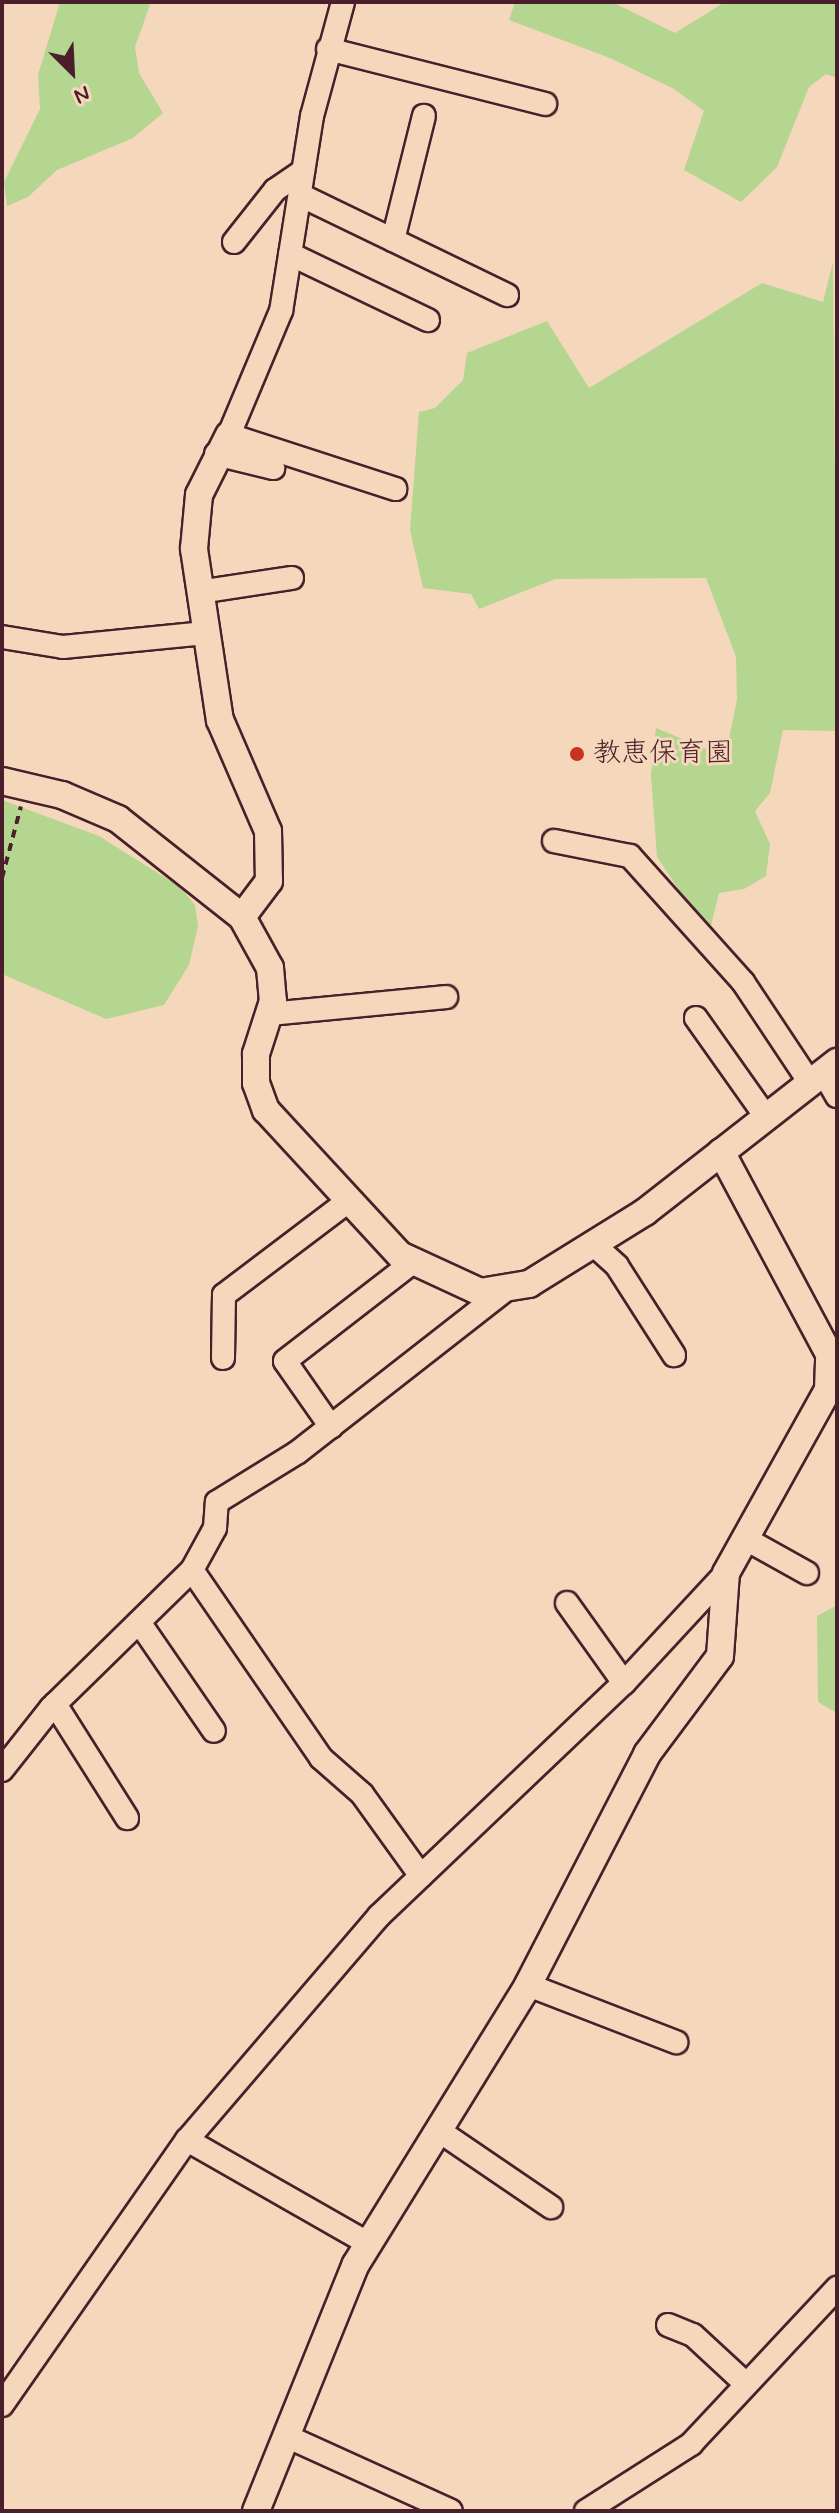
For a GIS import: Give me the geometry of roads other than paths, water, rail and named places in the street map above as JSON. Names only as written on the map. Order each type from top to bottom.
[{"type":"street","points":[[242,917],[269,881],[268,831],[220,720],[199,592],[195,523],[222,445],[281,311],[303,171],[328,49],[343,2]]},
{"type":"street","points":[[328,49],[545,104]]},
{"type":"street","points":[[393,240],[424,116]]},
{"type":"street","points":[[234,242],[275,190],[303,171]]},
{"type":"street","points":[[300,195],[507,295]]},
{"type":"street","points":[[290,254],[428,320]]},
{"type":"street","points":[[222,445],[273,468]]},
{"type":"street","points":[[222,445],[395,489]]},
{"type":"street","points":[[199,592],[292,578]]},
{"type":"street","points":[[2,637],[63,647],[205,633]]},
{"type":"street","points":[[14,783],[118,819],[242,917],[270,968],[270,1014],[256,1054],[256,1083],[266,1110],[347,1202],[412,1263],[480,1292],[504,1291],[529,1284],[594,1245],[823,1072]]},
{"type":"street","points":[[554,841],[630,856],[823,1072],[837,1096]]},
{"type":"street","points":[[270,1014],[446,997]]},
{"type":"street","points":[[696,1018],[766,1117]]},
{"type":"street","points":[[2,2405],[187,2140],[421,1876],[624,1683],[726,1573],[744,1538],[831,1401],[833,1352],[721,1152]]},
{"type":"street","points":[[223,1358],[224,1295],[347,1202]]},
{"type":"street","points":[[594,1245],[617,1266],[674,1355]]},
{"type":"street","points":[[331,1427],[285,1361],[412,1263]]},
{"type":"street","points":[[7,1755],[192,1570],[215,1528],[217,1502],[331,1427],[504,1291]]},
{"type":"street","points":[[744,1538],[807,1573]]},
{"type":"street","points":[[192,1570],[321,1758],[362,1794],[421,1876]]},
{"type":"street","points":[[256,2511],[369,2244],[528,1985],[647,1754],[720,1656],[726,1573]]},
{"type":"street","points":[[567,1603],[624,1683]]},
{"type":"street","points":[[139,1622],[214,1731]]},
{"type":"street","points":[[55,1704],[127,1818]]},
{"type":"street","points":[[528,1985],[676,2042]]},
{"type":"street","points":[[438,2130],[551,2207]]},
{"type":"street","points":[[187,2140],[369,2244]]},
{"type":"street","points":[[586,2511],[691,2444],[837,2288]]},
{"type":"street","points":[[668,2325],[693,2335],[746,2384]]},
{"type":"street","points":[[286,2436],[451,2511]]},
{"type":"place","name":"教恵保育園","points":[[577,754]]}]
